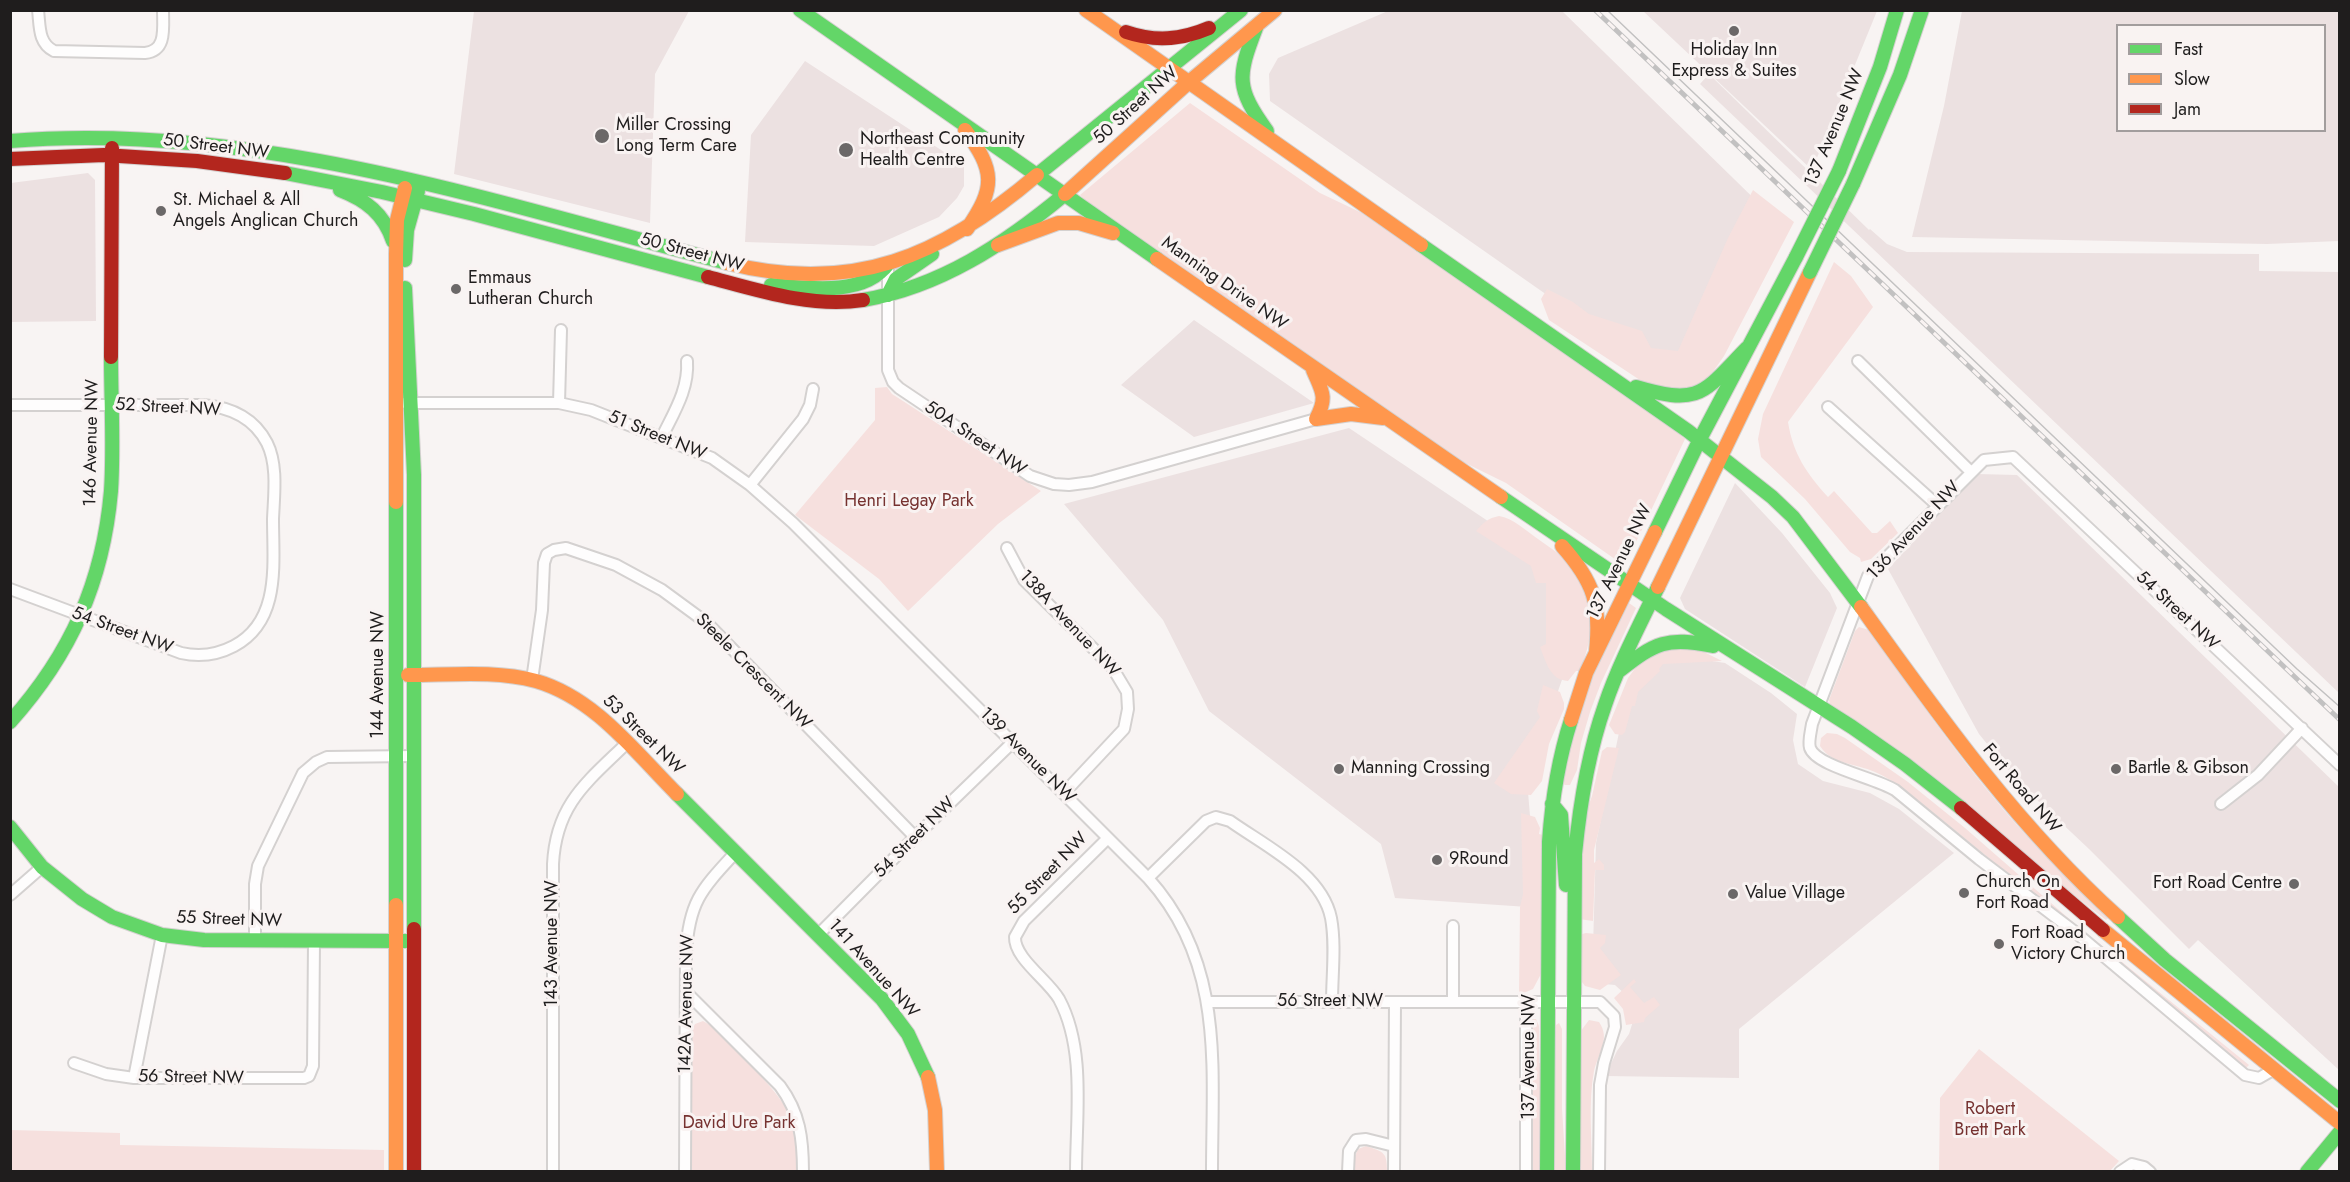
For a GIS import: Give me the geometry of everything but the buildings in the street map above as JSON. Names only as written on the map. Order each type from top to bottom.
[{"type":"main road","name":"Manning Drive NW","points":[[800,10],[1386,419],[1629,584]]},
{"type":"main road","points":[[1086,10],[1521,315],[1621,382],[1722,457]]},
{"type":"main road","name":"50 Street NW","points":[[10,159],[73,155],[111,156],[198,162],[305,177],[409,198],[745,287],[806,299],[836,302],[860,301],[888,295],[949,272],[998,245],[1065,194],[1188,82],[1275,10]]},
{"type":"main road","name":"137 Avenue NW","points":[[1547,1172],[1549,842],[1552,804],[1566,732],[1596,652],[1629,584],[1700,439],[1839,171],[1880,67],[1897,10]]},
{"type":"main road","name":"137 Avenue NW","points":[[1573,1172],[1575,854],[1580,804],[1595,735],[1619,671],[1652,599],[1853,184],[1900,75],[1922,10]]},
{"type":"main road","points":[[1103,23],[1139,38],[1167,41],[1197,34],[1236,14]]},
{"type":"main road","name":"50 Street NW","points":[[10,141],[112,138],[188,143],[262,152],[413,182],[768,272],[806,276],[834,275],[888,264],[928,250],[963,231],[1037,175],[1236,14]]},
{"type":"main road","points":[[1257,25],[1243,61],[1240,82],[1246,102],[1275,142]]},
{"type":"main road","points":[[888,295],[896,279],[963,231],[987,199],[990,176],[982,154],[953,117]]},
{"type":"main road","name":"146 Avenue NW","points":[[10,722],[33,698],[69,645],[82,617],[99,567],[108,522],[111,488],[112,138]]},
{"type":"main road","points":[[305,177],[347,193],[378,212],[389,229],[396,254]]},
{"type":"main road","name":"144 Avenue NW","points":[[396,1172],[397,675],[405,263],[409,198],[413,182]]},
{"type":"main road","name":"144 Avenue NW","points":[[409,198],[397,220],[396,254],[404,403],[414,475],[414,1172]]},
{"type":"main road","points":[[998,245],[1058,223],[1079,223],[1127,238]]},
{"type":"main road","points":[[745,287],[759,284],[837,286],[875,279],[885,272],[888,264]]},
{"type":"main road","points":[[1621,382],[1663,396],[1689,397],[1713,385],[1747,348]]},
{"type":"main road","points":[[1311,366],[1324,396],[1323,406],[1316,419],[1351,414],[1386,419]]},
{"type":"main road","name":"Fort Road NW","points":[[1722,457],[1772,497],[1792,517],[1858,601],[1956,739],[1991,784],[2064,866],[2165,960],[2340,1101]]},
{"type":"main road","points":[[1544,526],[1588,577],[1599,611],[1600,625],[1596,652]]},
{"type":"main road","points":[[1629,584],[1725,648],[1818,705],[1905,764],[2111,937],[2340,1124]]},
{"type":"main road","points":[[1619,671],[1661,642],[1690,640],[1725,648]]},
{"type":"main road","name":"53 Street NW","points":[[397,675],[502,675],[532,680],[561,690],[587,705],[736,852]]},
{"type":"main road","points":[[1552,804],[1580,804]]},
{"type":"main road","points":[[1552,804],[1561,815],[1573,947]]},
{"type":"main road","name":"55 Street NW","points":[[10,827],[42,867],[65,887],[97,909],[128,924],[162,935],[194,940],[414,941]]},
{"type":"main road","name":"141 Avenue NW","points":[[736,852],[890,1009],[913,1041],[934,1098],[938,1172]]},
{"type":"main road","points":[[2111,937],[2123,923]]},
{"type":"main road","points":[[2307,1172],[2340,1132]]},
{"type":"street","points":[[38,10],[41,39],[46,47],[59,52],[145,53],[158,48],[163,37],[164,10]]},
{"type":"street","points":[[888,264],[888,295]]},
{"type":"street","name":"50A Street NW","points":[[888,295],[888,366],[890,376],[899,388],[1021,471],[1046,483],[1069,485],[1092,482],[1316,419]]},
{"type":"street","points":[[560,403],[561,330]]},
{"type":"street","points":[[662,437],[685,388],[688,377],[687,361]]},
{"type":"street","points":[[1858,361],[1970,471]]},
{"type":"street","points":[[750,484],[803,419],[810,405],[813,390]]},
{"type":"street","name":"51 Street NW","points":[[404,403],[560,403],[603,413],[662,437],[712,458],[750,484],[866,594]]},
{"type":"street","name":"52 Street NW","points":[[10,405],[212,406],[236,413],[250,422],[267,444],[272,462],[273,580],[271,598],[264,616],[253,631],[236,645]]},
{"type":"street","points":[[1828,407],[1937,505]]},
{"type":"street","name":"136 Avenue NW","points":[[1818,705],[1868,576],[1970,471],[1984,460],[2013,457]]},
{"type":"street","name":"54 Street NW","points":[[2013,457],[2340,765]]},
{"type":"street","name":"Steele Crescent NW","points":[[532,680],[542,610],[544,562],[548,554],[554,550],[566,548],[616,565],[662,590],[707,623],[915,837]]},
{"type":"street","name":"138A Avenue NW","points":[[1006,548],[1024,580],[1112,667],[1124,685],[1128,700],[1124,729],[1064,794]]},
{"type":"street","name":"54 Street NW","points":[[10,588],[188,655],[213,654],[236,645]]},
{"type":"street","name":"139 Avenue NW","points":[[866,594],[1148,878],[1168,903],[1189,939],[1199,963],[1208,1002],[1212,1037],[1212,1172]]},
{"type":"street","points":[[1818,705],[1810,737],[1810,748],[1817,758],[1827,764],[1886,784],[1895,790],[2075,933],[2245,1075],[2259,1078],[2273,1070]]},
{"type":"street","points":[[2222,804],[2258,775],[2302,729]]},
{"type":"street","name":"54 Street NW","points":[[818,935],[1013,742]]},
{"type":"street","name":"143 Avenue NW","points":[[553,1172],[553,864],[556,835],[564,814],[575,796],[627,743]]},
{"type":"street","points":[[255,940],[255,884],[260,861],[303,773],[316,762],[327,757],[414,756]]},
{"type":"street","points":[[1148,878],[1203,825],[1216,817],[1230,821],[1289,862],[1309,878],[1320,891],[1328,908],[1332,925],[1332,1002]]},
{"type":"street","name":"55 Street NW","points":[[1076,1172],[1076,1058],[1072,1032],[1055,993],[1019,953],[1015,937],[1024,921],[1108,838]]},
{"type":"street","name":"142A Avenue NW","points":[[686,1172],[687,938],[694,904],[711,879],[736,852]]},
{"type":"street","points":[[10,895],[42,867]]},
{"type":"street","points":[[1453,926],[1453,1002]]},
{"type":"street","points":[[134,1078],[162,935]]},
{"type":"street","name":"56 Street NW","points":[[74,1063],[106,1074],[134,1078],[299,1079],[309,1076],[313,1066],[314,941]]},
{"type":"street","points":[[686,992],[780,1086],[788,1097],[801,1127],[803,1172]]},
{"type":"street","name":"56 Street NW","points":[[1208,1002],[1573,1003]]},
{"type":"street","points":[[1394,1172],[1395,1002]]},
{"type":"street","points":[[1573,1003],[1600,1002],[1614,1016],[1615,1027],[1600,1085],[1599,1172]]},
{"type":"street","name":"137 Avenue NW","points":[[1526,1003],[1526,1172]]},
{"type":"street","points":[[1348,1172],[1349,1151],[1356,1140],[1366,1139],[1394,1146]]},
{"type":"street","points":[[2120,1172],[2132,1164],[2144,1167],[2150,1172]]},
{"type":"shaded area","points":[[474,11],[689,11],[655,74],[650,223],[454,174]]},
{"type":"shaded area","points":[[1388,11],[1562,11],[1776,220],[1710,349],[1657,372],[1270,101],[1269,74],[1278,58]]},
{"type":"shaded area","points":[[1643,11],[1877,11],[1812,170]]},
{"type":"shaded area","points":[[1962,11],[2339,11],[2339,241],[2267,244],[1912,237],[1944,106]]},
{"type":"shaded area","name":"Northeast Community Health Centre","points":[[805,61],[964,165],[964,186],[957,198],[939,217],[874,246],[745,242],[751,135]]},
{"type":"shaded area","points":[[1709,74],[1869,230],[1887,244],[1907,252],[2259,254],[2259,271],[2339,272],[2339,693],[1700,84]]},
{"type":"shaded area","points":[[88,173],[95,180],[96,321],[11,322],[11,183]]},
{"type":"shaded area","points":[[1194,320],[1314,403],[1194,437],[1121,385]]},
{"type":"shaded area","points":[[1349,428],[1558,568],[1564,674],[1527,780],[1530,816],[1528,907],[1395,898],[1381,844],[1209,711],[1163,620],[1064,504]]},
{"type":"shaded area","points":[[1977,474],[2017,475],[2339,787],[2339,1070],[2198,940],[2189,949],[2018,782],[1979,734],[1888,569]]},
{"type":"shaded area","points":[[1735,483],[1782,533],[1830,593],[1837,608],[1805,687],[1685,609],[1680,598]]},
{"type":"shaded area","points":[[1693,658],[1725,663],[1771,693],[1797,714],[1793,740],[1798,764],[1823,781],[1870,793],[1899,809],[1954,853],[1739,1029],[1739,1078],[1605,1076],[1617,1051],[1629,1034],[1634,1018],[1627,996],[1615,985],[1592,983],[1596,843],[1621,723],[1647,673],[1663,663]]},
{"type":"green space","points":[[1190,103],[1320,193],[1362,213],[1662,420],[1685,439],[1626,563],[1622,564],[1506,483],[1449,455],[1095,209],[1080,195]]},
{"type":"green space","points":[[1753,190],[1794,222],[1724,356],[1704,381],[1682,393],[1652,388],[1549,320],[1541,299],[1547,289],[1573,302],[1589,314],[1642,331],[1651,348],[1678,351],[1728,238]]},
{"type":"green space","points":[[1834,262],[1851,276],[1873,307],[1788,422],[1797,454],[1828,497],[1834,491],[1872,533],[1877,533],[1890,521],[1898,533],[1871,559],[1861,562],[1860,558],[1850,552],[1805,499],[1761,457],[1758,439],[1763,414]]},
{"type":"green space","name":"Henri Legay Park","points":[[887,387],[892,394],[1041,491],[998,524],[908,611],[879,579],[795,515],[875,420],[875,388]]},
{"type":"green space","points":[[1499,516],[1514,522],[1561,555],[1576,570],[1584,583],[1592,611],[1589,641],[1580,671],[1576,671],[1568,681],[1553,674],[1540,647],[1546,644],[1546,583],[1536,583],[1531,566],[1476,531],[1486,521]]},
{"type":"green space","points":[[1629,603],[1636,608],[1590,712],[1581,743],[1577,770],[1570,785],[1565,785],[1562,783],[1567,750],[1589,683]]},
{"type":"green space","points":[[1859,627],[1869,630],[1985,788],[2041,851],[2108,918],[2106,920],[1830,705],[1829,700],[1855,631]]},
{"type":"green space","points":[[1665,645],[1700,650],[1722,661],[1663,664],[1660,671],[1638,692],[1625,732],[1622,735],[1615,734],[1609,725],[1628,678],[1639,663]]},
{"type":"green space","points":[[1543,685],[1560,692],[1564,709],[1549,744],[1542,781],[1531,795],[1511,794],[1494,783],[1540,717],[1537,711]]},
{"type":"green space","points":[[1827,733],[1845,738],[1908,782],[1965,828],[2074,923],[2249,1065],[2246,1068],[1904,789],[1875,772],[1831,757],[1820,746],[1821,738]]},
{"type":"green space","points":[[1607,747],[1619,748],[1594,850],[1594,863],[1599,859],[1604,865],[1604,870],[1595,870],[1593,921],[1579,919],[1584,818],[1592,796],[1602,751]]},
{"type":"green space","points":[[1521,813],[1535,817],[1540,828],[1539,834],[1543,835],[1542,972],[1533,989],[1519,995],[1520,907],[1523,894]]},
{"type":"green space","points":[[1582,934],[1606,935],[1605,943],[1600,948],[1621,975],[1600,990],[1585,986],[1582,982]]},
{"type":"green space","points":[[1634,979],[1636,982],[1630,987],[1644,1003],[1654,997],[1660,1005],[1645,1018],[1644,1022],[1626,1025],[1623,1009],[1614,998]]},
{"type":"green space","points":[[1532,1019],[1536,1019],[1539,1026],[1541,1171],[1532,1172]]},
{"type":"green space","points":[[1589,1020],[1599,1022],[1604,1040],[1592,1083],[1592,1171],[1579,1172],[1580,1032]]},
{"type":"green space","name":"David Ure Park","points":[[703,1021],[710,1025],[756,1071],[787,1109],[795,1133],[797,1171],[692,1172],[692,1030],[695,1024]]},
{"type":"green space","points":[[1559,1023],[1562,1029],[1562,1109],[1566,1171],[1553,1172],[1553,1047],[1556,1025]]},
{"type":"green space","name":"Robert Brett Park","points":[[1979,1049],[2119,1161],[2110,1171],[1939,1171],[1940,1098]]},
{"type":"green space","points":[[11,1130],[120,1133],[120,1145],[384,1150],[384,1171],[11,1171]]},
{"type":"green space","points":[[1366,1146],[1385,1156],[1387,1171],[1355,1171],[1355,1156],[1358,1149]]},
{"type":"tram line","points":[[1607,10],[2297,669],[2340,707]]},
{"type":"railway","points":[[1595,10],[2340,720]]},
{"type":"traffic: fast","points":[[800,10],[1157,259]]},
{"type":"traffic: fast","points":[[1037,175],[1241,10]]},
{"type":"traffic: fast","points":[[1839,171],[1880,67],[1897,10]]},
{"type":"traffic: fast","points":[[1853,184],[1900,75],[1922,10]]},
{"type":"traffic: fast","points":[[1256,28],[1245,59],[1243,82],[1250,104],[1267,131]]},
{"type":"traffic: fast","points":[[10,141],[101,138],[192,143],[283,155],[462,192],[727,263]]},
{"type":"traffic: fast","points":[[1796,257],[1839,171]]},
{"type":"traffic: fast","points":[[285,173],[382,192],[474,214],[708,277]]},
{"type":"traffic: fast","points":[[1810,272],[1853,184]]},
{"type":"traffic: fast","points":[[340,190],[358,198],[373,209],[385,223],[393,241]]},
{"type":"traffic: fast","points":[[405,260],[407,230],[418,191]]},
{"type":"traffic: fast","points":[[863,300],[919,285],[970,261],[1019,230],[1065,194]]},
{"type":"traffic: fast","points":[[1421,245],[1688,431],[1772,497],[1793,517],[1861,607]]},
{"type":"traffic: fast","points":[[888,295],[896,279],[932,254]]},
{"type":"traffic: fast","points":[[1655,532],[1700,439],[1796,257]]},
{"type":"traffic: fast","points":[[771,285],[817,288],[849,286],[864,282],[888,264]]},
{"type":"traffic: fast","points":[[405,288],[414,475],[414,929]]},
{"type":"traffic: fast","points":[[1636,387],[1675,395],[1699,392],[1720,376],[1747,348]]},
{"type":"traffic: fast","points":[[10,722],[32,696],[67,643],[92,586],[107,524],[111,491],[111,357]]},
{"type":"traffic: fast","points":[[1501,497],[1666,609],[1852,727],[1905,764],[1961,808]]},
{"type":"traffic: fast","points":[[396,502],[396,905]]},
{"type":"traffic: fast","points":[[1573,1172],[1575,854],[1579,816],[1589,760],[1610,690],[1658,587]]},
{"type":"traffic: fast","points":[[1619,671],[1642,654],[1662,644],[1684,642],[1713,646]]},
{"type":"traffic: fast","points":[[1547,1172],[1549,842],[1556,780],[1571,720]]},
{"type":"traffic: fast","points":[[677,794],[882,999],[908,1034],[928,1077]]},
{"type":"traffic: fast","points":[[1552,804],[1561,815],[1566,885]]},
{"type":"traffic: fast","points":[[10,827],[42,867],[82,899],[112,917],[162,935],[204,940],[406,941]]},
{"type":"traffic: fast","points":[[2118,917],[2165,960],[2340,1101]]},
{"type":"traffic: fast","points":[[2307,1172],[2340,1132]]},
{"type":"traffic: slow","points":[[1086,10],[1421,245]]},
{"type":"traffic: slow","points":[[1065,194],[1189,82],[1275,10]]},
{"type":"traffic: slow","points":[[965,130],[982,157],[988,179],[983,202],[967,229]]},
{"type":"traffic: slow","points":[[727,263],[773,272],[815,274],[855,271],[894,261],[930,247],[966,227],[1002,203],[1037,175]]},
{"type":"traffic: slow","points":[[396,502],[396,254],[397,220],[405,188]]},
{"type":"traffic: slow","points":[[998,245],[1058,223],[1079,223],[1113,233]]},
{"type":"traffic: slow","points":[[1157,259],[1501,497]]},
{"type":"traffic: slow","points":[[1658,587],[1810,272]]},
{"type":"traffic: slow","points":[[1313,370],[1323,399],[1316,419],[1351,414],[1383,418]]},
{"type":"traffic: slow","points":[[1571,720],[1586,673],[1655,532]]},
{"type":"traffic: slow","points":[[1562,546],[1582,571],[1593,594],[1597,620],[1596,652]]},
{"type":"traffic: slow","points":[[1861,607],[1950,729],[2013,808],[2046,846],[2118,917]]},
{"type":"traffic: slow","points":[[408,675],[505,675],[536,681],[557,689],[577,700],[613,728],[677,794]]},
{"type":"traffic: slow","points":[[396,905],[396,1172]]},
{"type":"traffic: slow","points":[[2103,930],[2340,1123]]},
{"type":"traffic: slow","points":[[928,1077],[935,1110],[937,1172]]},
{"type":"traffic: jam","points":[[1126,32],[1147,37],[1168,38],[1188,35],[1209,28]]},
{"type":"traffic: jam","points":[[111,357],[112,148]]},
{"type":"traffic: jam","points":[[10,159],[104,155],[197,161],[285,173]]},
{"type":"traffic: jam","points":[[708,277],[804,300],[824,302],[863,300]]},
{"type":"traffic: jam","points":[[1961,808],[2103,930]]},
{"type":"traffic: jam","points":[[414,929],[414,1172]]},
{"type":"place","name":"Holiday Inn Express & Suites","points":[[1734,31]]},
{"type":"place","name":"Miller Crossing Long Term Care","points":[[602,136]]},
{"type":"place","name":"Northeast Community Health Centre","points":[[846,150]]},
{"type":"place","name":"St. Michael & All Angels Anglican Church","points":[[161,211]]},
{"type":"place","name":"Emmaus Lutheran Church","points":[[456,289]]},
{"type":"place","name":"Manning Crossing","points":[[1339,769]]},
{"type":"place","name":"Bartle & Gibson","points":[[2116,769]]},
{"type":"place","name":"9Round","points":[[1437,860]]},
{"type":"place","name":"Fort Road Centre","points":[[2294,884]]},
{"type":"place","name":"Church On Fort Road","points":[[1964,893]]},
{"type":"place","name":"Value Village","points":[[1733,894]]},
{"type":"place","name":"Fort Road Victory Church","points":[[1999,944]]}]
